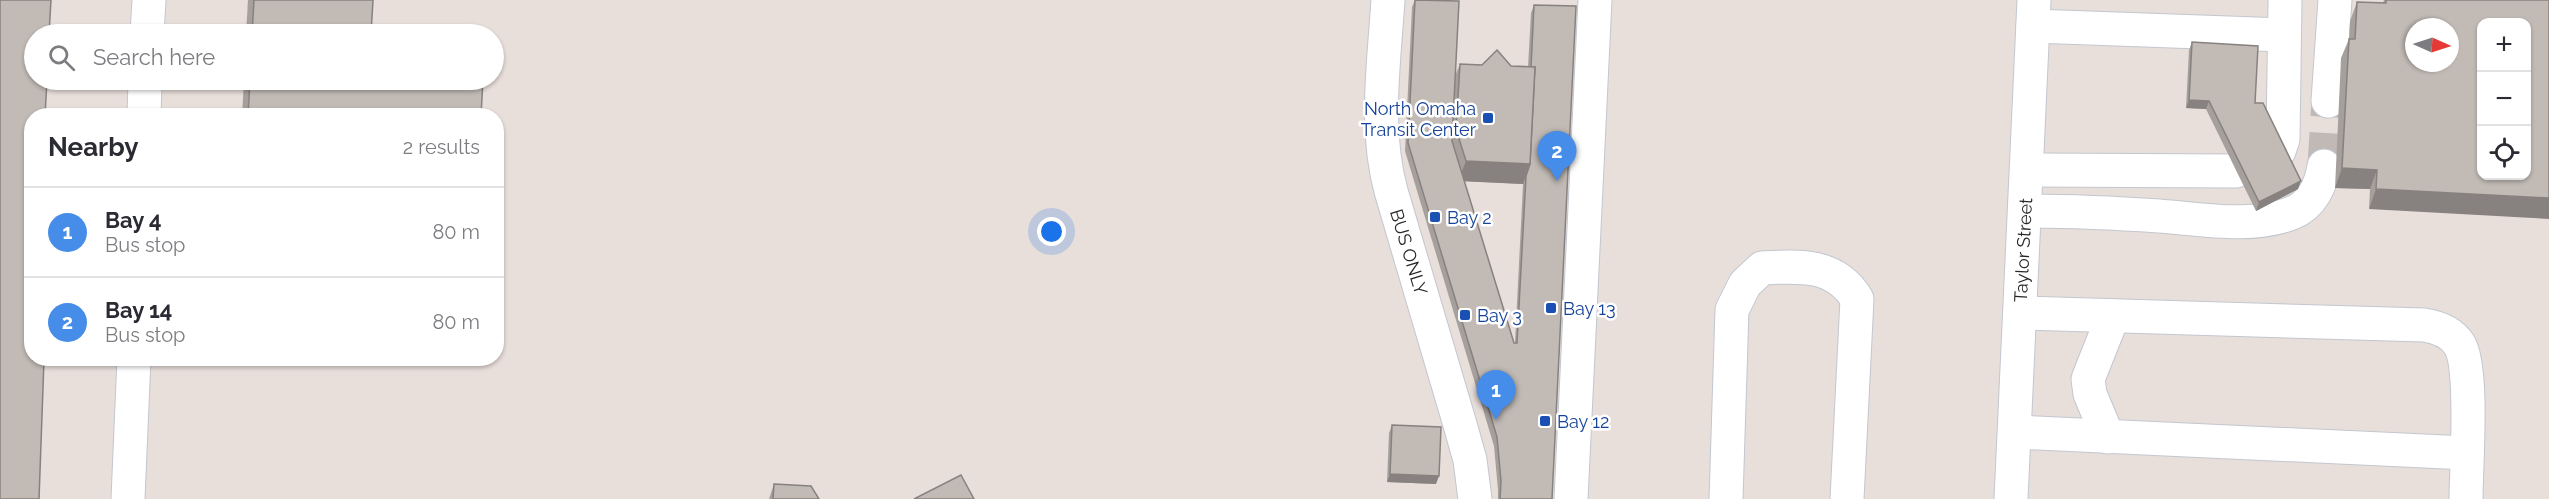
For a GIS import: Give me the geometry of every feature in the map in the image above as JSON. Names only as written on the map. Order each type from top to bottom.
[{"type":"street","points":[[148,24],[149,0]]},
{"type":"street","name":"BUS ONLY","points":[[1388,0],[1381,116],[1383,158],[1470,460],[1475,499]]},
{"type":"street","points":[[1571,499],[1595,0]]},
{"type":"street","points":[[2279,151],[2283,139],[2285,0]]},
{"type":"street","points":[[2284,69],[2329,86],[2335,0]]},
{"type":"street","points":[[2034,13],[2284,35]]},
{"type":"street","name":"Taylor Street","points":[[2012,499],[2034,13]]},
{"type":"street","points":[[144,108],[145,90]]},
{"type":"street","points":[[2025,211],[2083,211],[2260,221],[2293,213],[2306,204],[2316,192],[2324,166]]},
{"type":"street","points":[[2027,170],[2236,171]]},
{"type":"street","points":[[1726,499],[1732,310],[1745,284],[1762,268],[1798,266],[1831,273],[1849,286],[1857,299],[1847,499]]},
{"type":"street","points":[[2020,314],[2434,326],[2454,337],[2465,359],[2468,400],[2466,499]]},
{"type":"street","points":[[2108,436],[2090,394],[2088,379],[2113,316]]},
{"type":"street","points":[[128,499],[134,366]]},
{"type":"street","points":[[2015,432],[2467,453]]},
{"type":"building","points":[[0,0],[51,0],[50,24],[24,24],[24,90],[46,90],[45,108],[24,108],[24,366],[44,366],[39,499],[0,499]]},
{"type":"building","points":[[254,0],[373,0],[372,24],[253,24]]},
{"type":"building","points":[[1415,0],[1459,1],[1452,141],[1514,343],[1517,343],[1526,176],[1530,164],[1535,67],[1531,67],[1534,5],[1576,6],[1552,499],[1500,499],[1501,481],[1497,437],[1408,143]]},
{"type":"building","points":[[2549,0],[2549,198],[2376,189],[2377,170],[2342,168],[2349,39],[2355,39],[2357,2]]},
{"type":"building","points":[[2192,42],[2258,46],[2255,103],[2263,103],[2301,181],[2259,202],[2209,101],[2189,100]]},
{"type":"building","name":"North Omaha Transit Center","points":[[1497,50],[1511,66],[1535,67],[1530,164],[1466,161],[1456,129],[1460,64],[1482,65]]},
{"type":"building","points":[[249,90],[482,90],[481,108],[248,108]]},
{"type":"building","points":[[1392,425],[1441,427],[1439,476],[1390,474]]},
{"type":"building","points":[[961,475],[974,499],[914,499]]},
{"type":"building","points":[[774,484],[811,486],[819,499],[773,499]]},
{"type":"tunnel","points":[[2324,166],[2328,101]]},
{"type":"place","name":"North Omaha Transit Center","points":[[1488,118]]},
{"type":"place","name":"Bay 14","points":[[1557,181]]},
{"type":"place","name":"Bay 2","points":[[1435,217]]},
{"type":"place","name":"Bay 13","points":[[1551,308]]},
{"type":"place","name":"Bay 3","points":[[1465,315]]},
{"type":"place","name":"Bay 4","points":[[1496,420]]},
{"type":"place","name":"Bay 12","points":[[1545,421]]}]
